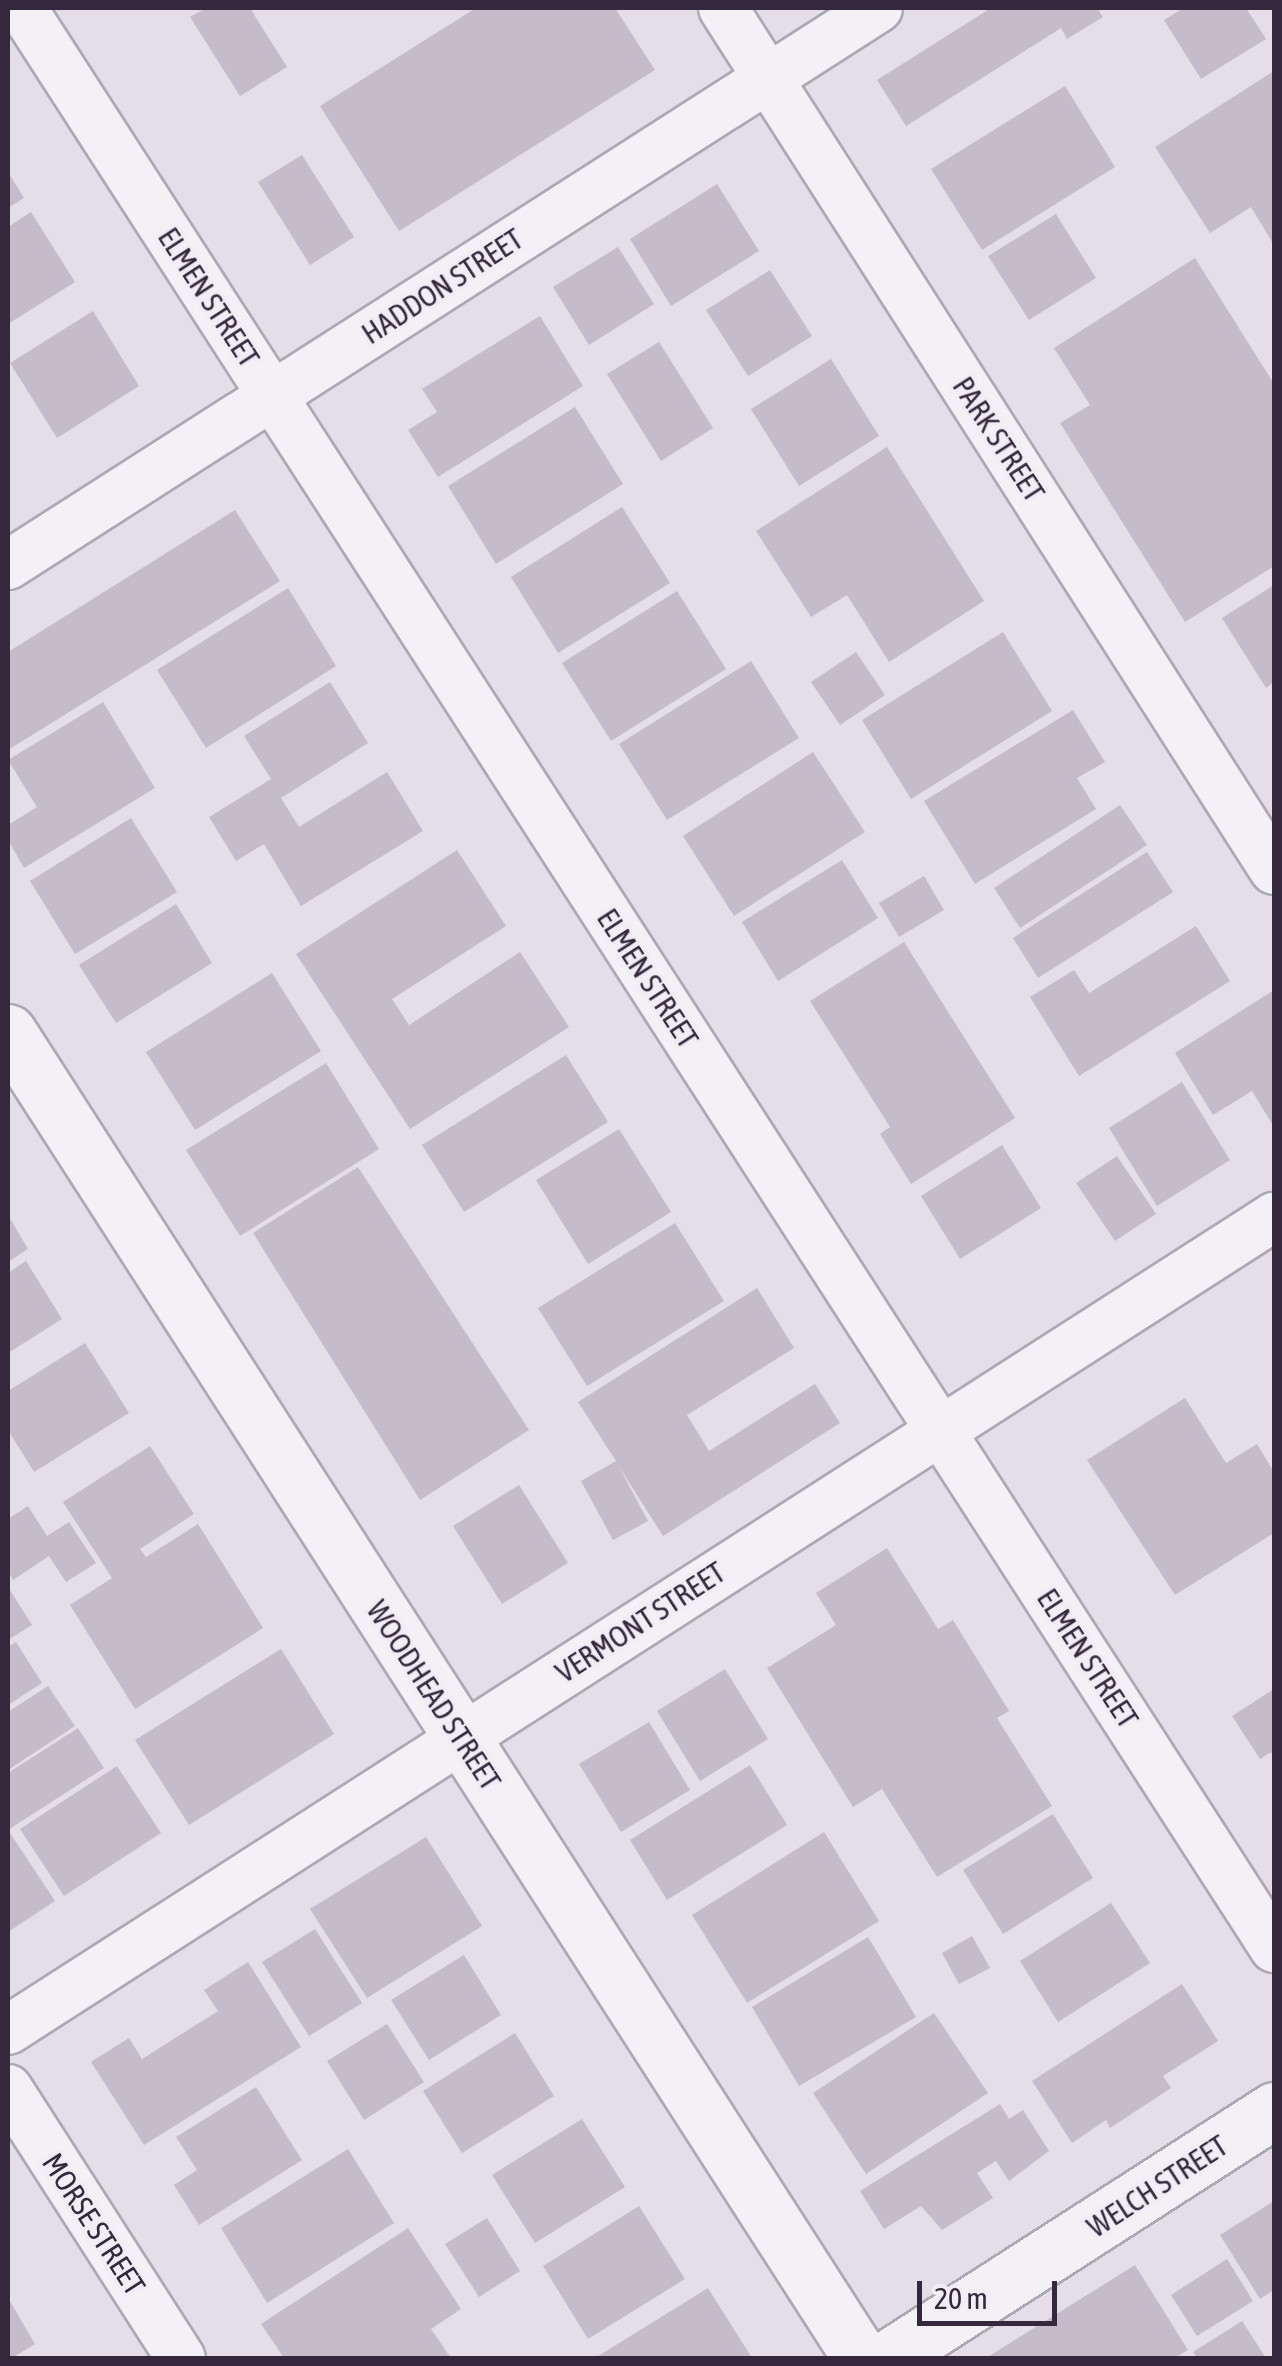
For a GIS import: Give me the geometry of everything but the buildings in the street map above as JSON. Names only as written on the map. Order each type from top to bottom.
[{"type":"street","name":"ELMEN STREET","points":[[22,8],[1274,1948]]},
{"type":"street","name":"PARK STREET","points":[[723,8],[1274,870]]},
{"type":"street","name":"HADDON STREET","points":[[8,565],[878,8]]},
{"type":"street","name":"WOODHEAD STREET","points":[[8,1032],[861,2358]]},
{"type":"street","name":"VERMONT STREET","points":[[8,2030],[940,1428],[1274,1218]]},
{"type":"street","name":"MORSE STREET","points":[[8,2089],[181,2358]]},
{"type":"street","name":"WELCH STREET","points":[[888,2358],[1274,2110]]}]
